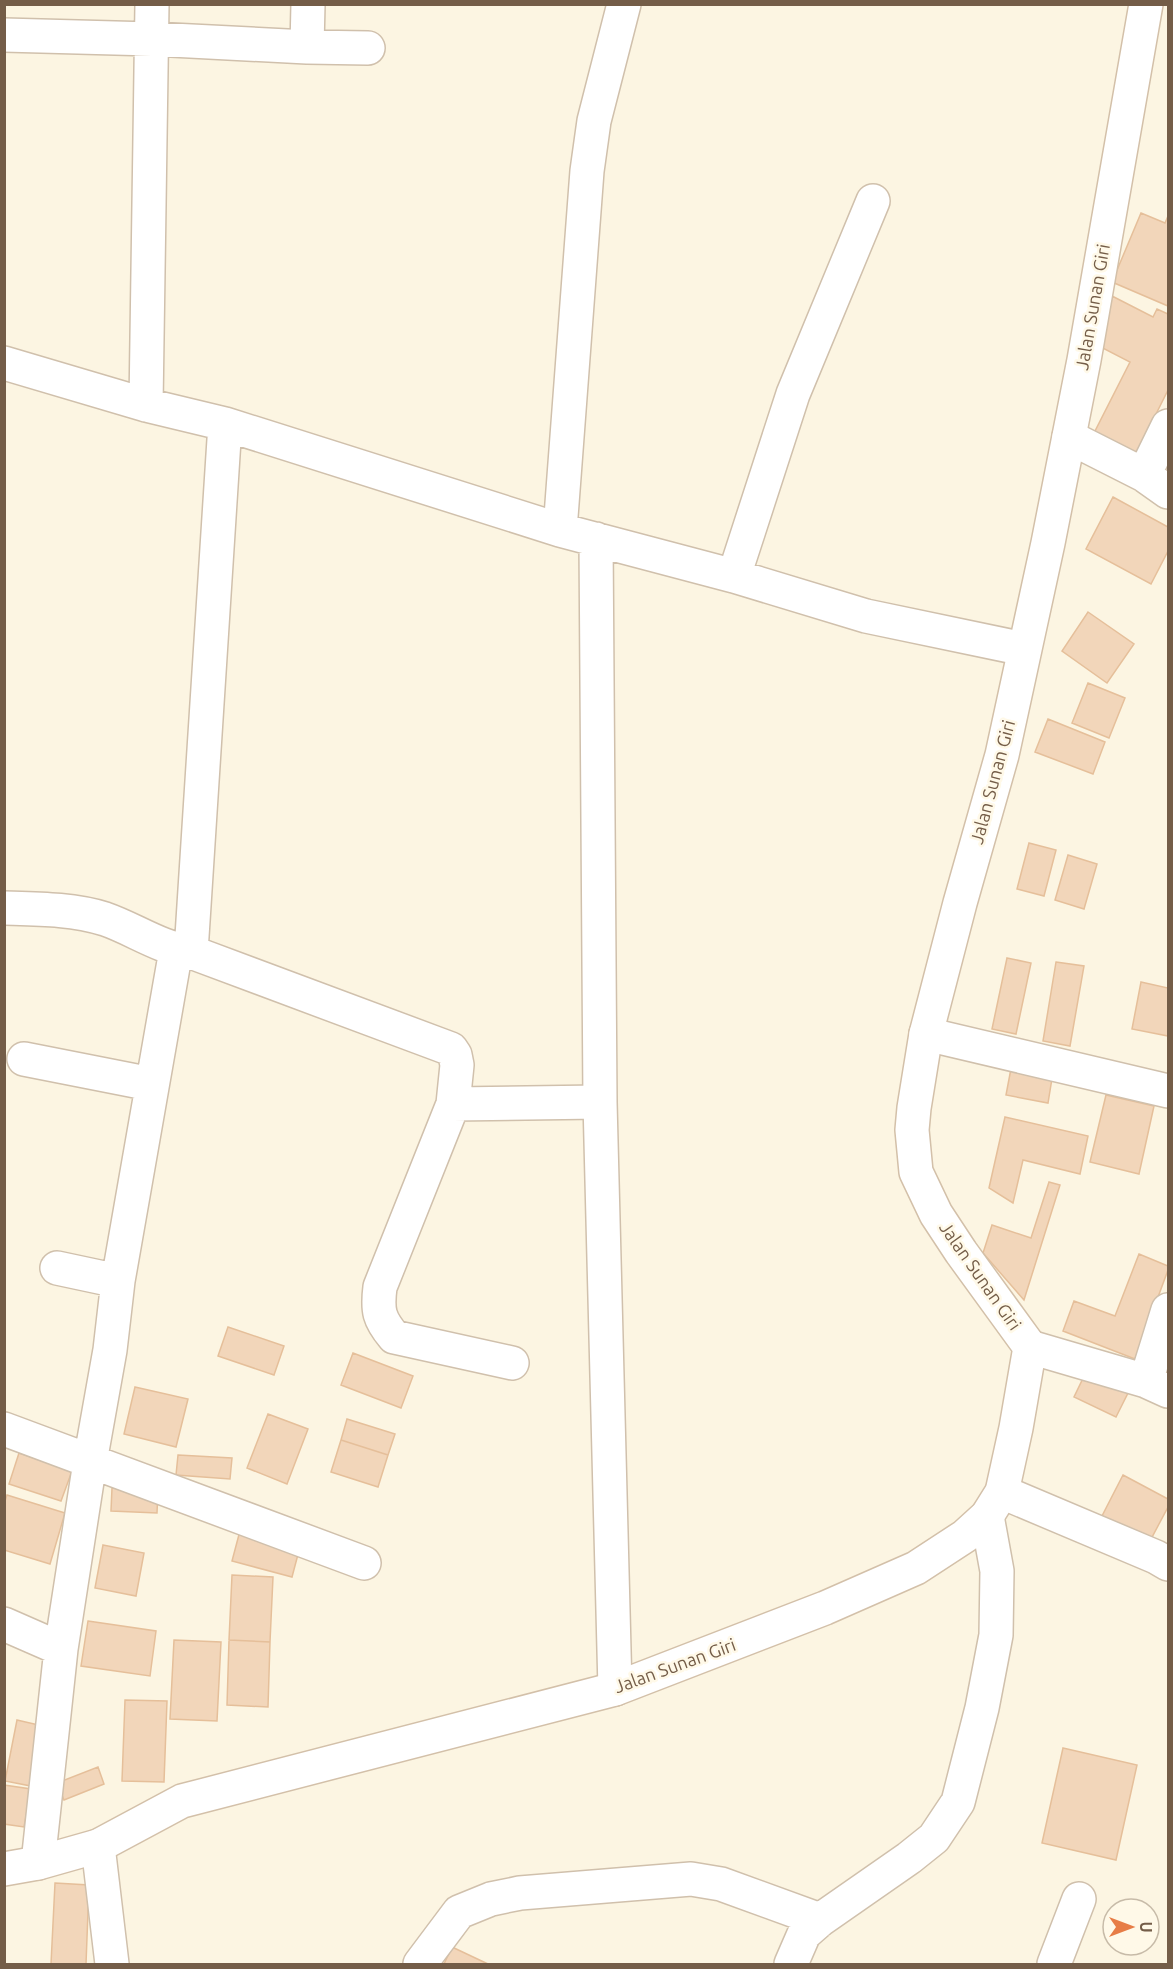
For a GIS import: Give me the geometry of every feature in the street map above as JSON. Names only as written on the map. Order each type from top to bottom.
[{"type":"street","points":[[146,405],[152,4]]},
{"type":"street","points":[[307,47],[308,4]]},
{"type":"street","points":[[560,530],[587,171],[594,121],[624,4]]},
{"type":"street","name":"Jalan Sunan Giri","points":[[4,1869],[38,1863],[98,1846],[182,1801],[615,1689],[825,1608],[916,1568],[965,1536],[994,1504],[1016,1428],[1030,1347],[936,1214],[916,1172],[912,1130],[926,1034],[1002,755],[1069,437],[1146,4]]},
{"type":"street","points":[[4,35],[368,48]]},
{"type":"street","points":[[734,576],[793,394],[873,201]]},
{"type":"street","points":[[4,363],[146,405],[225,424],[560,530],[734,576],[866,616],[1024,649]]},
{"type":"street","points":[[38,1863],[61,1649],[110,1350],[118,1281],[151,1098],[151,1084],[184,951],[225,424]]},
{"type":"street","points":[[1069,437],[1156,483],[1168,426]]},
{"type":"street","points":[[596,539],[600,1102],[615,1689]]},
{"type":"street","points":[[4,908],[81,913],[107,920],[184,951],[451,1049],[457,1065],[453,1104],[380,1287],[378,1303],[380,1317],[394,1337],[512,1363]]},
{"type":"street","points":[[926,1034],[1168,1091]]},
{"type":"street","points":[[24,1059],[151,1084]]},
{"type":"street","points":[[453,1104],[600,1102]]},
{"type":"street","points":[[57,1268],[118,1281]]},
{"type":"street","points":[[1030,1347],[1157,1386],[1168,1310]]},
{"type":"street","points":[[4,1429],[364,1563]]},
{"type":"street","points":[[790,1965],[804,1934],[934,1838],[958,1802],[982,1708],[996,1635],[997,1571],[994,1504],[1156,1557],[1168,1564]]},
{"type":"street","points":[[4,1624],[61,1649]]},
{"type":"street","points":[[98,1846],[112,1965]]},
{"type":"street","points":[[420,1965],[459,1912],[491,1899],[520,1893],[691,1879],[721,1884],[820,1920]]},
{"type":"street","points":[[1054,1965],[1079,1899]]},
{"type":"building","points":[[1141,213],[1165,223],[1168,216],[1168,306],[1112,282]]},
{"type":"building","points":[[1112,296],[1153,317],[1157,309],[1168,314],[1168,390],[1134,458],[1092,437],[1130,362],[1089,341]]},
{"type":"building","points":[[1113,497],[1168,527],[1168,551],[1151,584],[1086,549]]},
{"type":"building","points":[[1088,612],[1134,644],[1107,683],[1062,651]]},
{"type":"building","points":[[1088,683],[1125,698],[1109,738],[1072,723]]},
{"type":"building","points":[[1048,719],[1105,742],[1093,774],[1035,752]]},
{"type":"building","points":[[1029,843],[1056,850],[1044,896],[1017,889]]},
{"type":"building","points":[[1068,855],[1097,864],[1084,909],[1055,900]]},
{"type":"building","points":[[1007,958],[1031,963],[1016,1034],[992,1029]]},
{"type":"building","points":[[1056,962],[1084,966],[1070,1046],[1043,1041]]},
{"type":"building","points":[[1141,982],[1168,988],[1168,1036],[1132,1029]]},
{"type":"building","points":[[1013,1058],[1054,1066],[1048,1103],[1006,1095]]},
{"type":"building","points":[[1106,1095],[1154,1106],[1139,1174],[1090,1162]]},
{"type":"building","points":[[1005,1117],[1088,1136],[1080,1174],[1023,1160],[1013,1203],[989,1188]]},
{"type":"building","points":[[1049,1182],[1060,1185],[1024,1300],[983,1253],[992,1225],[1031,1238]]},
{"type":"building","points":[[1139,1254],[1168,1266],[1168,1270],[1135,1359],[1063,1331],[1074,1301],[1115,1316]]},
{"type":"building","points":[[228,1327],[284,1346],[274,1375],[218,1356]]},
{"type":"building","points":[[353,1353],[413,1376],[401,1408],[341,1385]]},
{"type":"building","points":[[1088,1368],[1130,1389],[1116,1417],[1074,1397]]},
{"type":"building","points":[[135,1387],[188,1399],[176,1447],[124,1434]]},
{"type":"building","points":[[268,1414],[308,1429],[287,1484],[247,1468]]},
{"type":"building","points":[[347,1419],[395,1434],[388,1455],[341,1440]]},
{"type":"building","points":[[341,1440],[388,1455],[378,1487],[331,1472]]},
{"type":"building","points":[[19,1453],[72,1471],[61,1501],[9,1484]]},
{"type":"building","points":[[178,1455],[232,1458],[230,1479],[176,1475]]},
{"type":"building","points":[[1123,1475],[1168,1499],[1168,1507],[1150,1541],[1102,1516]]},
{"type":"building","points":[[112,1488],[158,1490],[157,1513],[111,1511]]},
{"type":"building","points":[[7,1495],[65,1513],[50,1564],[4,1550],[4,1504]]},
{"type":"building","points":[[241,1527],[301,1543],[292,1577],[232,1561]]},
{"type":"building","points":[[103,1545],[144,1553],[136,1596],[95,1588]]},
{"type":"building","points":[[232,1575],[273,1577],[270,1642],[229,1640]]},
{"type":"building","points":[[88,1621],[156,1631],[150,1676],[81,1666]]},
{"type":"building","points":[[174,1640],[221,1642],[217,1721],[170,1719]]},
{"type":"building","points":[[229,1640],[270,1642],[268,1707],[227,1705]]},
{"type":"building","points":[[125,1700],[167,1701],[164,1782],[122,1781]]},
{"type":"building","points":[[17,1720],[43,1726],[31,1786],[5,1781]]},
{"type":"building","points":[[1063,1748],[1137,1765],[1116,1860],[1042,1843]]},
{"type":"building","points":[[98,1767],[104,1784],[64,1800],[57,1783]]},
{"type":"building","points":[[4,1785],[31,1789],[24,1827],[4,1824]]},
{"type":"building","points":[[55,1883],[89,1885],[86,1964],[51,1964]]},
{"type":"building","points":[[452,1947],[488,1964],[444,1964]]}]
